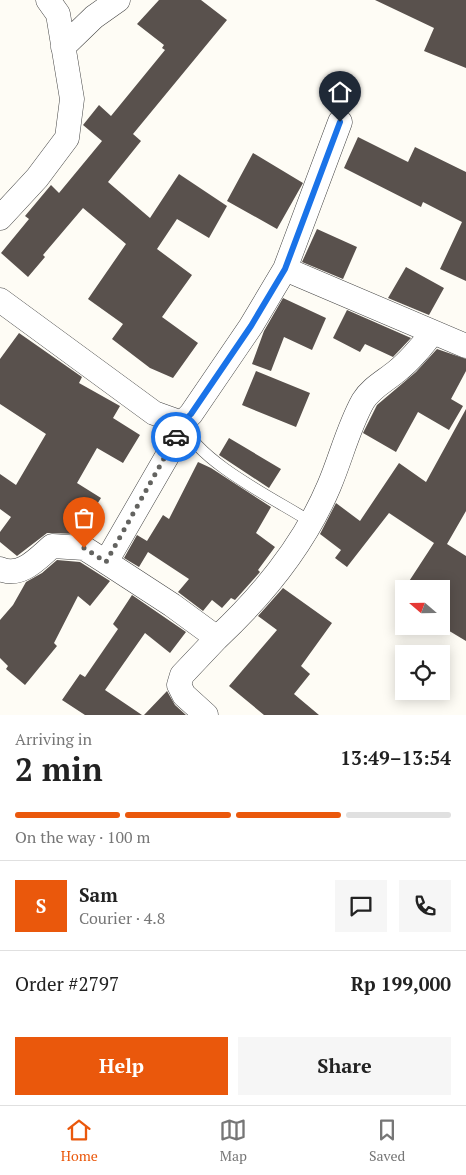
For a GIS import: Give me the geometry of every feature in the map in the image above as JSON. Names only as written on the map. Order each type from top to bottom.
[{"type":"street","points":[[0,218],[37,178],[67,138],[72,99],[58,14],[48,0]]},
{"type":"street","points":[[63,47],[94,17],[118,0]]},
{"type":"street","points":[[106,562],[173,446],[182,423],[191,414],[251,326],[285,269],[340,122]]},
{"type":"street","points":[[285,269],[466,346]]},
{"type":"street","points":[[0,300],[154,413],[182,423]]},
{"type":"street","points":[[206,715],[184,695],[179,685],[182,675],[248,609],[269,584],[311,522],[367,395],[416,353],[433,332]]},
{"type":"street","points":[[0,569],[8,573],[26,568],[52,546],[84,548],[172,605],[217,638]]},
{"type":"lane","points":[[182,423],[188,436],[209,458],[311,522]]},
{"type":"building","points":[[159,0],[201,0],[227,20],[133,134],[141,141],[108,182],[150,218],[179,174],[227,206],[209,238],[177,219],[157,249],[192,275],[162,317],[198,343],[173,378],[150,368],[112,339],[123,324],[88,299],[126,244],[83,208],[43,255],[45,257],[28,277],[1,253],[29,219],[25,216],[51,185],[59,193],[102,141],[83,125],[99,105],[111,116],[165,50],[162,48],[164,45],[137,24]]},
{"type":"building","points":[[375,0],[466,0],[466,68],[424,51],[434,28]]},
{"type":"building","points":[[358,137],[408,162],[415,147],[466,172],[466,281],[440,269],[462,222],[423,202],[421,207],[344,168]]},
{"type":"building","points":[[253,153],[303,183],[277,229],[227,201]]},
{"type":"building","points":[[317,229],[357,247],[343,279],[302,262]]},
{"type":"building","points":[[406,267],[444,288],[429,315],[388,298]]},
{"type":"building","points":[[283,298],[326,318],[312,350],[284,337],[271,371],[252,364],[264,331]]},
{"type":"building","points":[[347,310],[411,338],[393,357],[365,344],[360,352],[333,338]]},
{"type":"building","points":[[19,333],[82,377],[79,383],[120,406],[113,418],[140,435],[123,463],[97,448],[77,483],[101,498],[78,534],[47,533],[17,556],[0,542],[0,532],[11,517],[0,509],[0,474],[16,485],[46,434],[0,404],[0,359]]},
{"type":"building","points":[[437,349],[466,359],[466,371],[451,399],[463,406],[449,430],[418,412],[396,452],[363,433],[377,405],[416,372]]},
{"type":"building","points":[[256,371],[310,393],[296,427],[242,405]]},
{"type":"building","points":[[466,409],[466,511],[447,544],[466,556],[466,641],[450,631],[450,580],[410,580],[434,543],[389,513],[347,567],[335,558],[341,550],[320,534],[336,503],[360,521],[399,463],[426,482]]},
{"type":"building","points":[[229,438],[281,469],[269,488],[219,455]]},
{"type":"building","points":[[198,462],[211,468],[271,507],[256,533],[275,547],[258,570],[260,572],[235,600],[231,598],[222,608],[212,600],[203,611],[178,592],[189,579],[148,552],[139,567],[124,558],[137,535],[147,541],[163,515],[169,519]]},
{"type":"building","points":[[57,560],[80,562],[110,581],[90,606],[78,596],[54,643],[57,646],[25,685],[6,669],[8,666],[0,658],[0,620],[13,605],[26,582],[42,573]]},
{"type":"building","points":[[283,588],[332,623],[301,666],[310,674],[294,694],[319,715],[264,715],[229,686],[277,630],[258,616]]},
{"type":"building","points":[[132,595],[186,632],[170,653],[145,633],[105,690],[142,715],[85,715],[62,700],[80,674],[85,677],[118,629],[113,624]]},
{"type":"building","points":[[167,691],[175,705],[186,715],[144,715]]},
{"type":"way so far","points":[[84,548],[106,562],[173,446],[176,437]]},
{"type":"route","points":[[176,437],[182,423],[191,414],[251,326],[285,269],[340,122]]}]
